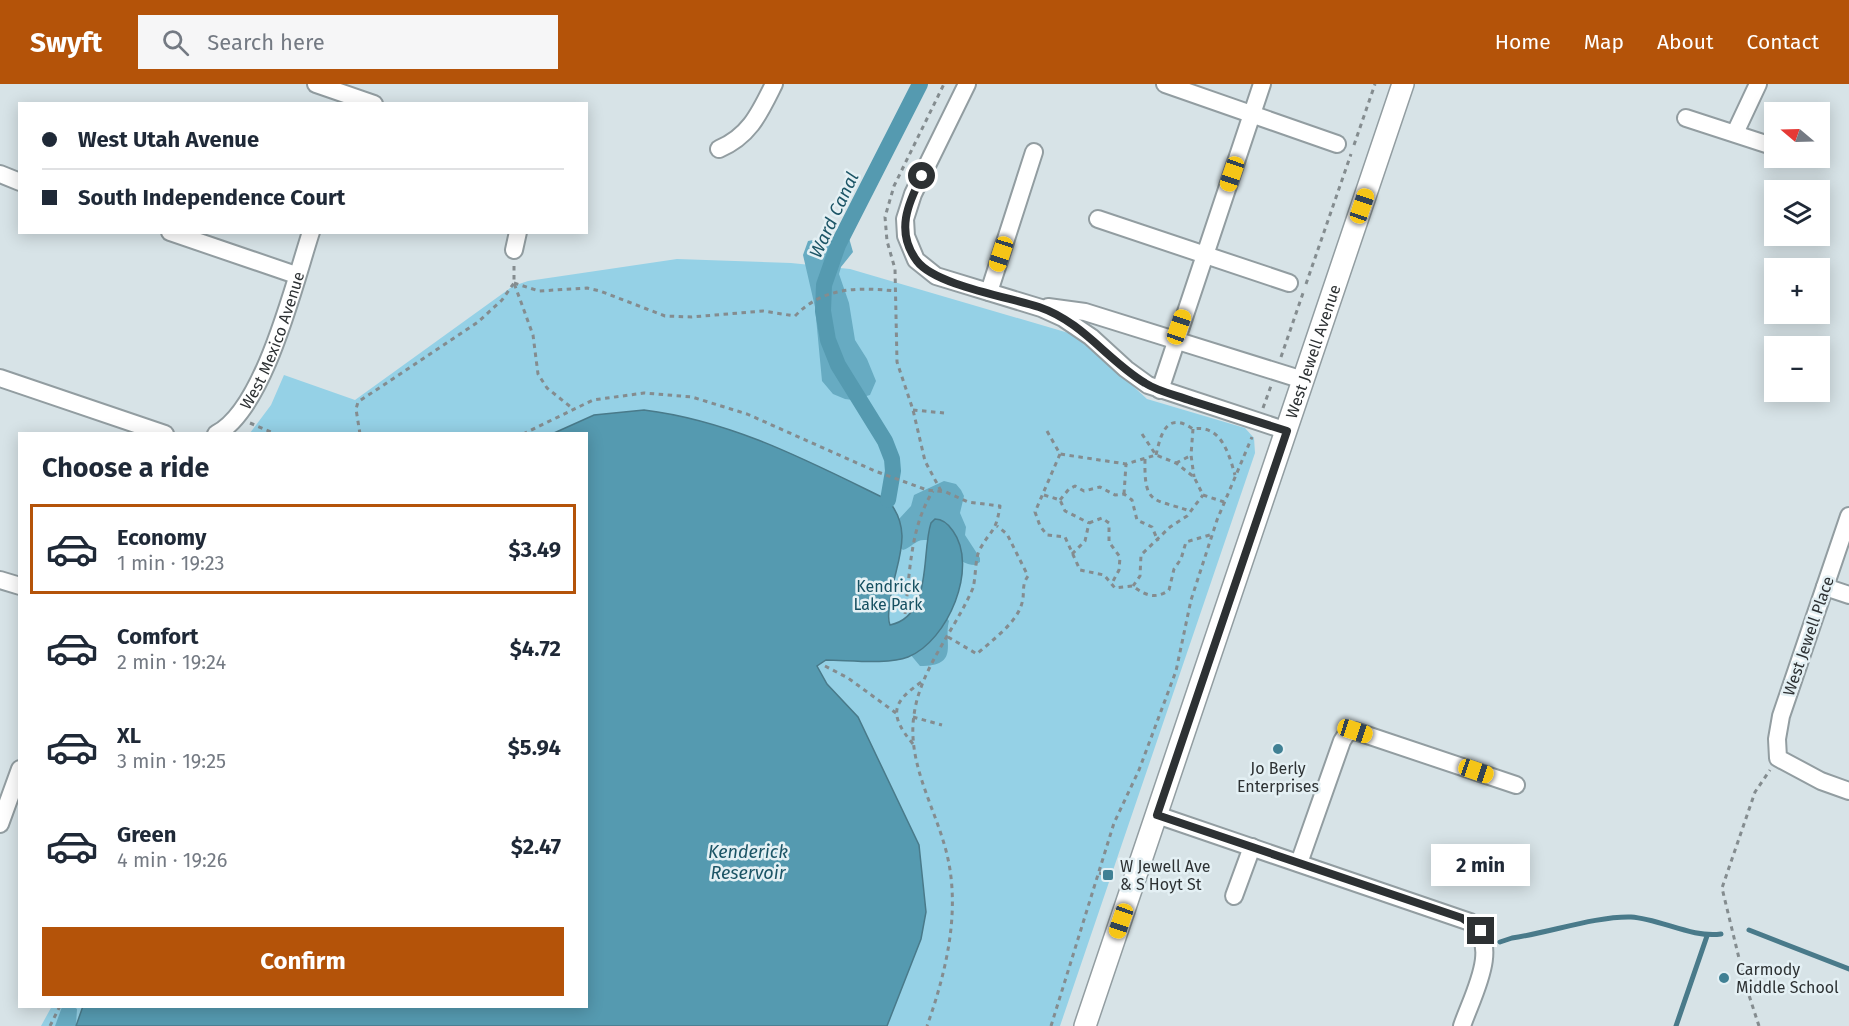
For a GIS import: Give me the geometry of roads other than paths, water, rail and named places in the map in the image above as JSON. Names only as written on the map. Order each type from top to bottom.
[{"type":"main road","name":"West Jewell Avenue","points":[[1085,1026],[1403,84]]},
{"type":"street","points":[[316,84],[357,95]]},
{"type":"street","points":[[719,149],[741,138],[748,130],[774,84]]},
{"type":"street","points":[[967,84],[909,202],[905,219],[906,236],[916,260],[929,272],[1041,308],[1078,327],[1139,380],[1160,390],[1287,431]]},
{"type":"street","points":[[1165,84],[1337,144]]},
{"type":"street","points":[[1160,390],[1175,339],[1262,84]]},
{"type":"street","points":[[1735,133],[1758,84]]},
{"type":"street","points":[[1686,118],[1764,143]]},
{"type":"street","points":[[989,292],[1034,152]]},
{"type":"street","points":[[0,174],[18,181]]},
{"type":"street","points":[[1098,219],[1289,283]]},
{"type":"street","points":[[176,234],[297,275]]},
{"type":"street","name":"West Mexico Avenue","points":[[219,432],[239,417],[263,375],[310,234]]},
{"type":"street","points":[[514,250],[518,234]]},
{"type":"street","points":[[1041,308],[1073,309],[1303,380]]},
{"type":"street","points":[[0,378],[136,429],[153,432]]},
{"type":"street","name":"West Jewell Place","points":[[1849,516],[1781,716],[1777,739],[1778,758],[1821,781],[1849,791]]},
{"type":"street","points":[[0,580],[18,585]]},
{"type":"street","points":[[1826,587],[1849,594]]},
{"type":"street","points":[[1299,863],[1342,741],[1347,733],[1355,731],[1516,784]]},
{"type":"street","points":[[0,824],[11,776]]},
{"type":"street","points":[[1157,815],[1462,918],[1476,926],[1484,937],[1484,958],[1462,1026]]},
{"type":"street","points":[[1234,896],[1252,847]]},
{"type":"water","name":"Kenderick Reservoir","points":[[644,410],[708,423],[769,444],[888,500],[901,525],[902,537],[889,608],[890,625],[904,619],[913,609],[919,597],[931,523],[935,519],[941,520],[953,531],[960,546],[963,564],[961,582],[947,620],[936,636],[908,657],[879,661],[826,660],[817,666],[827,684],[858,717],[919,845],[926,912],[921,939],[887,1026],[76,1026],[82,1008],[588,1008],[588,432],[556,432],[594,415]]},
{"type":"waterway","name":"Ward Canal","points":[[888,500],[893,471],[892,459],[885,441],[838,365],[828,340],[823,311],[824,285],[838,245],[920,84]]},
{"type":"waterway","points":[[1500,942],[1617,917],[1642,918],[1687,931],[1721,934]]},
{"type":"waterway","points":[[1749,930],[1849,969]]},
{"type":"waterway","points":[[1676,1026],[1707,936]]},
{"type":"place","name":"Jo Berly Enterprises","points":[[1278,749]]},
{"type":"place","name":"W Jewell Ave & S Hoyt St","points":[[1108,875]]},
{"type":"place","name":"Carmody Middle School","points":[[1724,978]]},
{"type":"park label","name":"Kendrick Lake Park","points":[[888,595]]}]
